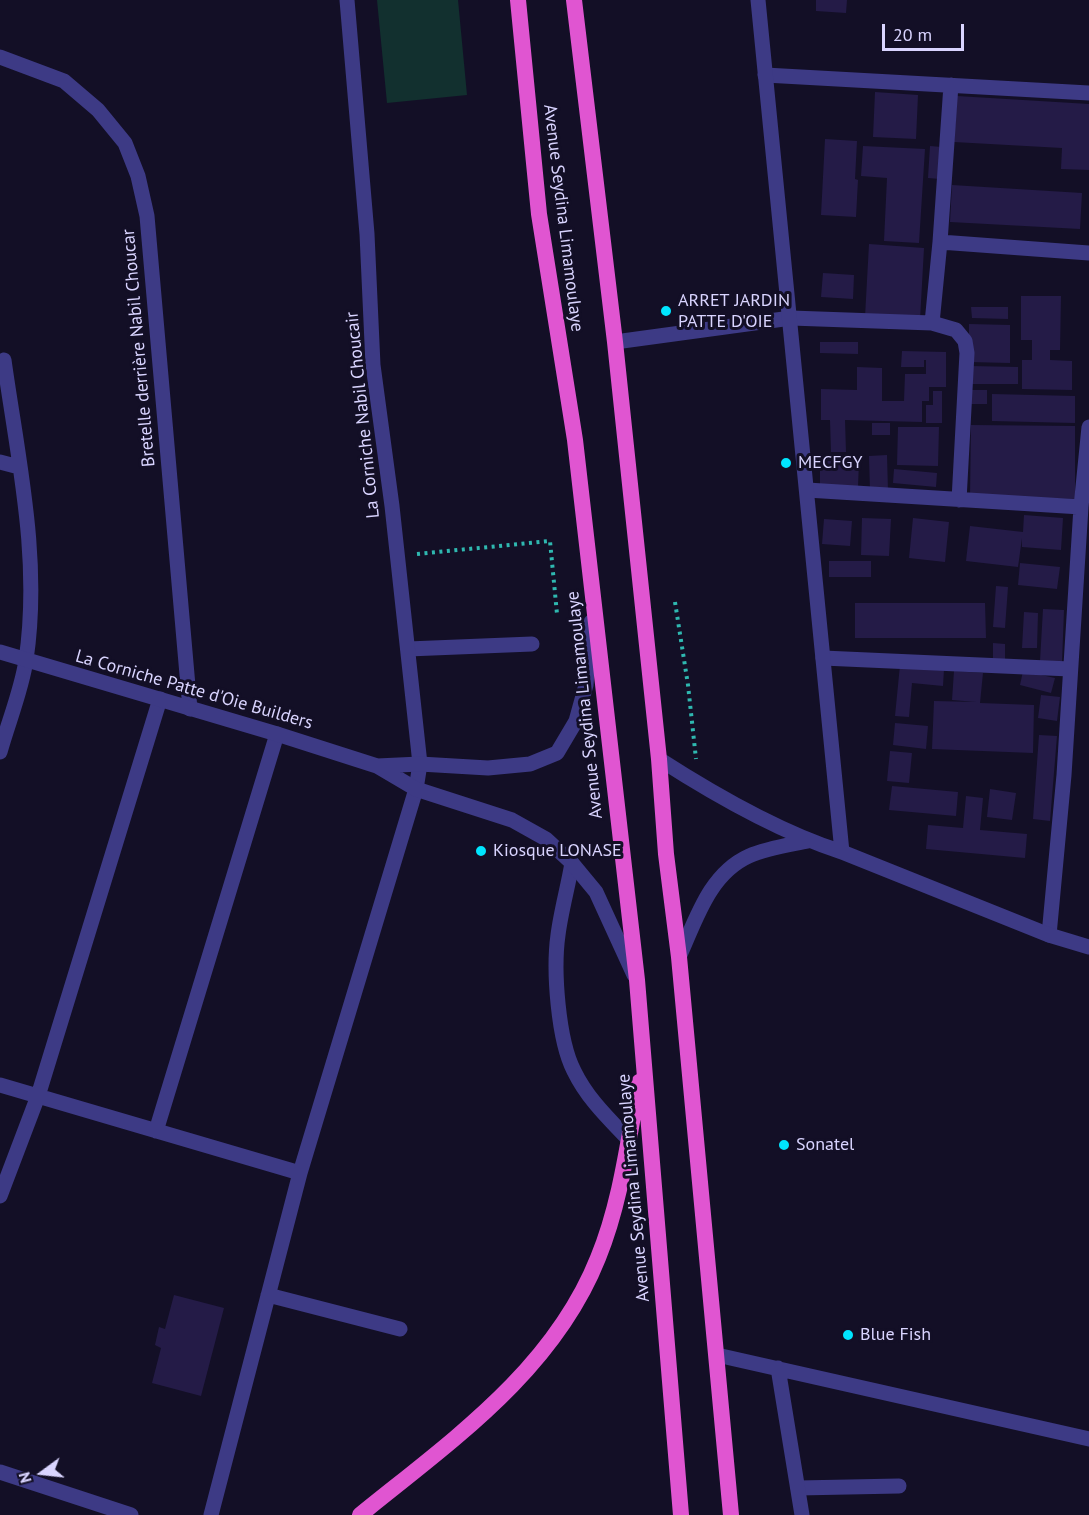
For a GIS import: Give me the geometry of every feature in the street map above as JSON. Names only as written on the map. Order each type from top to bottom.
[{"type":"highway","name":"Avenue Seydina Limamoulaye","points":[[518,0],[539,214],[575,440],[636,980],[681,1515]]},
{"type":"highway","name":"Avenue Seydina Limamoulaye","points":[[574,0],[615,342],[659,759],[666,854],[679,957],[731,1515]]},
{"type":"highway","points":[[360,1515],[492,1407],[553,1341],[582,1293],[598,1259],[622,1180],[643,1060]]},
{"type":"street","name":"La Corniche Nabil Choucair","points":[[211,1515],[300,1173],[416,789],[420,764],[398,556],[373,365],[367,234],[347,0]]},
{"type":"street","points":[[758,0],[842,852]]},
{"type":"street","name":"Bretelle derrière Nabil Choucar","points":[[0,57],[64,81],[98,110],[125,143],[138,176],[147,216],[190,709]]},
{"type":"street","points":[[765,75],[1089,93]]},
{"type":"street","points":[[932,323],[951,85]]},
{"type":"street","points":[[940,242],[1089,253]]},
{"type":"street","points":[[615,342],[791,318],[932,323],[956,330],[965,341],[968,353],[959,500]]},
{"type":"street","points":[[0,752],[26,661],[32,588],[30,540],[4,360]]},
{"type":"street","points":[[1049,935],[1064,775],[1081,507],[1089,427]]},
{"type":"street","points":[[0,462],[19,467]]},
{"type":"street","points":[[807,490],[1081,507]]},
{"type":"street","points":[[377,766],[420,764],[488,768],[530,764],[557,753],[576,721],[586,686],[594,597]]},
{"type":"street","points":[[408,649],[532,644]]},
{"type":"street","name":"La Corniche Patte d'Oie Builders","points":[[0,652],[377,766]]},
{"type":"street","points":[[823,658],[1071,669]]},
{"type":"street","points":[[0,1196],[38,1096],[160,699]]},
{"type":"street","points":[[156,1131],[277,734]]},
{"type":"street","points":[[659,759],[735,804],[808,841],[842,852],[1049,935],[1089,947]]},
{"type":"street","points":[[377,766],[416,789],[512,820],[546,839],[572,863],[596,892],[636,980]]},
{"type":"street","points":[[679,957],[707,894],[732,866],[749,856],[808,841]]},
{"type":"street","points":[[572,863],[558,937],[558,1001],[563,1041],[573,1071],[592,1101],[628,1140]]},
{"type":"street","points":[[0,1085],[300,1173]]},
{"type":"street","points":[[268,1295],[400,1329]]},
{"type":"street","points":[[717,1355],[1089,1439]]},
{"type":"street","points":[[778,1368],[802,1515]]},
{"type":"street","points":[[0,1472],[131,1515]]},
{"type":"street","points":[[798,1488],[899,1486]]},
{"type":"path","points":[[398,556],[550,541],[557,614]]},
{"type":"path","points":[[675,602],[688,685],[699,782]]},
{"type":"green space","points":[[377,0],[458,0],[467,95],[387,103]]},
{"type":"building","points":[[816,0],[847,0],[846,13],[816,11]]},
{"type":"building","points":[[875,92],[918,95],[916,139],[873,137]]},
{"type":"building","points":[[957,96],[1089,104],[1089,170],[1061,169],[1062,148],[954,142]]},
{"type":"building","points":[[825,139],[857,141],[856,217],[821,215]]},
{"type":"building","points":[[863,146],[925,149],[919,243],[884,241],[887,178],[861,176]]},
{"type":"building","points":[[930,146],[942,147],[940,179],[928,178]]},
{"type":"building","points":[[952,185],[1082,193],[1080,229],[950,222]]},
{"type":"building","points":[[869,244],[924,248],[920,320],[865,317]]},
{"type":"building","points":[[823,273],[854,275],[853,299],[821,297]]},
{"type":"building","points":[[1021,296],[1061,296],[1060,350],[1050,350],[1050,360],[1072,361],[1072,390],[1022,389],[1022,360],[1032,360],[1032,340],[1021,340]]},
{"type":"building","points":[[971,307],[1008,307],[1008,319],[972,318]]},
{"type":"building","points":[[969,324],[1010,325],[1010,363],[969,362]]},
{"type":"building","points":[[820,342],[858,342],[858,354],[820,353]]},
{"type":"building","points":[[902,351],[946,352],[946,387],[929,387],[929,401],[922,401],[922,422],[845,420],[846,452],[831,452],[830,420],[821,420],[821,389],[857,390],[857,367],[882,368],[882,401],[904,401],[905,374],[926,374],[926,360],[924,360],[924,367],[901,367]]},
{"type":"building","points":[[970,366],[1018,367],[1018,384],[970,384]]},
{"type":"building","points":[[967,390],[987,390],[987,404],[967,404]]},
{"type":"building","points":[[933,391],[942,391],[942,423],[926,423],[926,405],[933,405]]},
{"type":"building","points":[[992,394],[1075,396],[1075,423],[992,421]]},
{"type":"building","points":[[872,423],[890,423],[890,435],[872,435]]},
{"type":"building","points":[[971,425],[1075,426],[1075,499],[970,497]]},
{"type":"building","points":[[898,427],[939,427],[938,466],[897,465]]},
{"type":"building","points":[[887,455],[888,491],[870,491],[869,456]]},
{"type":"building","points":[[820,461],[859,461],[858,487],[820,486]]},
{"type":"building","points":[[894,469],[937,473],[936,487],[893,483]]},
{"type":"building","points":[[1024,515],[1063,518],[1061,550],[1022,547],[1022,538],[1018,567],[966,561],[970,526],[1023,532]]},
{"type":"building","points":[[862,518],[891,519],[889,556],[861,555]]},
{"type":"building","points":[[913,518],[949,522],[945,562],[909,558]]},
{"type":"building","points":[[824,519],[852,521],[850,546],[822,544]]},
{"type":"building","points":[[829,561],[871,561],[871,577],[829,577]]},
{"type":"building","points":[[1020,563],[1060,567],[1057,589],[1018,585]]},
{"type":"building","points":[[996,586],[1008,587],[1005,628],[993,627]]},
{"type":"building","points":[[855,603],[985,603],[986,638],[855,638]]},
{"type":"building","points":[[1043,609],[1064,610],[1062,663],[1040,661]]},
{"type":"building","points":[[1024,612],[1038,613],[1037,648],[1022,648]]},
{"type":"building","points":[[993,643],[1005,644],[1005,661],[993,660]]},
{"type":"building","points":[[900,665],[944,669],[943,686],[912,683],[909,717],[895,716]]},
{"type":"building","points":[[954,671],[983,673],[980,703],[1034,705],[1033,753],[932,749],[934,701],[976,702],[952,700]]},
{"type":"building","points":[[1023,671],[1055,678],[1051,693],[1020,685]]},
{"type":"building","points":[[1041,695],[1060,697],[1057,721],[1038,718]]},
{"type":"building","points":[[895,723],[928,726],[926,749],[893,745]]},
{"type":"building","points":[[1039,735],[1057,736],[1050,821],[1033,819]]},
{"type":"building","points":[[890,751],[912,753],[909,783],[887,781]]},
{"type":"building","points":[[892,786],[958,792],[956,816],[889,810]]},
{"type":"building","points":[[990,789],[1016,793],[1012,820],[987,817]]},
{"type":"building","points":[[966,796],[983,798],[980,830],[1027,834],[1025,858],[926,849],[928,825],[963,828]]},
{"type":"building","points":[[174,1295],[224,1308],[201,1396],[152,1383],[161,1348],[155,1345],[159,1327],[165,1329]]},
{"type":"place","name":"ARRET JARDIN PATTE D'OIE","points":[[666,311]]},
{"type":"place","name":"MECFGY","points":[[786,463]]},
{"type":"place","name":"Kiosque LONASE","points":[[481,851]]},
{"type":"place","name":"Sonatel","points":[[784,1145]]},
{"type":"place","name":"Blue Fish","points":[[848,1335]]}]
